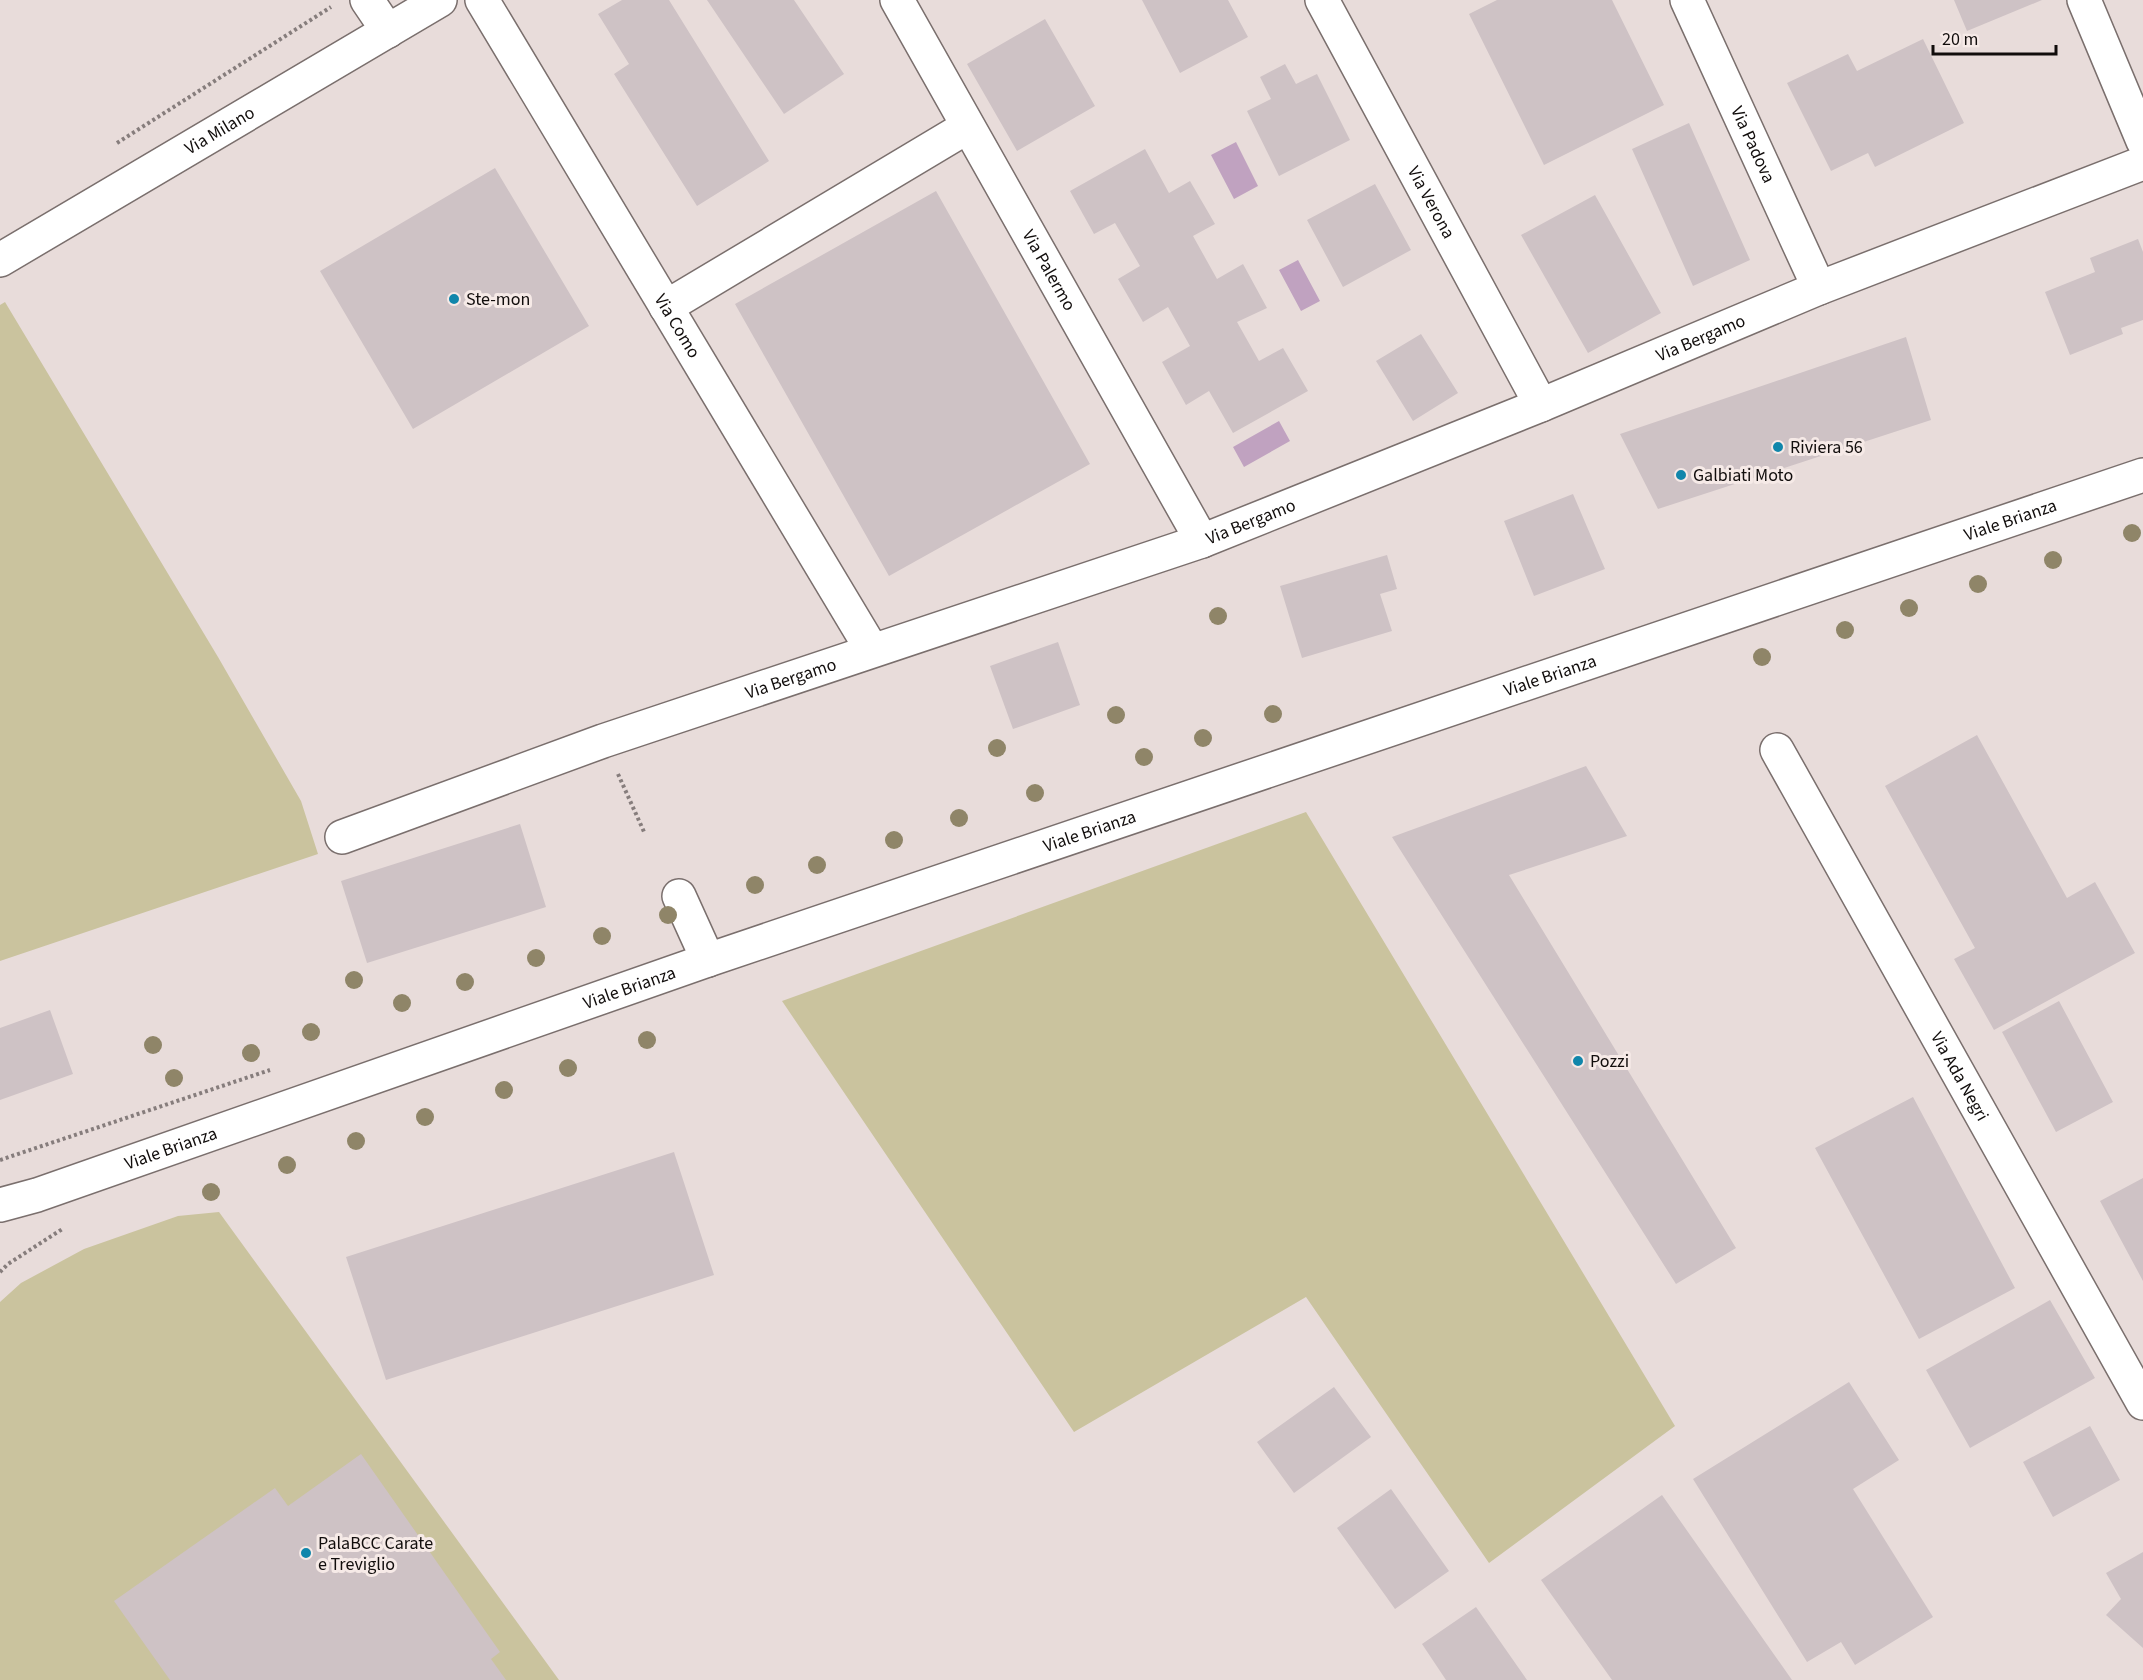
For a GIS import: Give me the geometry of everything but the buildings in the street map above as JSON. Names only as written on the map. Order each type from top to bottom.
[{"type":"street","points":[[367,0],[388,31]]},
{"type":"street","name":"Via Milano","points":[[0,260],[440,0]]},
{"type":"street","name":"Via Como","points":[[482,0],[872,650]]},
{"type":"street","name":"Via Palermo","points":[[897,0],[967,128],[1202,541]]},
{"type":"street","name":"Via Verona","points":[[1322,0],[1541,405]]},
{"type":"street","name":"Via Padova","points":[[1687,0],[1820,288]]},
{"type":"street","points":[[2084,0],[2143,141]]},
{"type":"street","points":[[666,307],[967,128]]},
{"type":"street","name":"Via Bergamo","points":[[342,837],[603,741],[1202,541],[1541,405],[1820,288],[2143,163]]},
{"type":"street","name":"Viale Brianza","points":[[0,1205],[38,1195],[708,960],[2143,475]]},
{"type":"street","name":"Via Ada Negri","points":[[1777,750],[2143,1402]]},
{"type":"street","points":[[679,896],[708,960]]},
{"type":"street","name":"Viale Brianza","points":[[0,1228],[38,1195]]},
{"type":"path","points":[[112,146],[333,6]]},
{"type":"path","points":[[603,741],[645,834]]},
{"type":"shaded area","points":[[1236,142],[1258,186],[1234,199],[1211,155]]},
{"type":"shaded area","points":[[1298,260],[1320,301],[1301,311],[1279,270]]},
{"type":"shaded area","points":[[5,302],[218,657],[301,801],[318,854],[0,961],[0,305]]},
{"type":"shaded area","points":[[1279,421],[1290,441],[1244,467],[1233,447]]},
{"type":"shaded area","points":[[1306,812],[1675,1426],[1489,1563],[1306,1297],[1074,1432],[782,1001]]},
{"type":"shaded area","points":[[219,1212],[559,1680],[0,1680],[0,1302],[21,1283],[84,1249],[178,1216]]},
{"type":"place","name":"Ste-mon","points":[[454,299]]},
{"type":"place","name":"Riviera 56","points":[[1778,447]]},
{"type":"place","name":"Galbiati Moto","points":[[1681,475]]},
{"type":"place","name":"Pozzi","points":[[1578,1061]]},
{"type":"place","name":"PalaBCC Carate e Treviglio","points":[[306,1553]]}]
